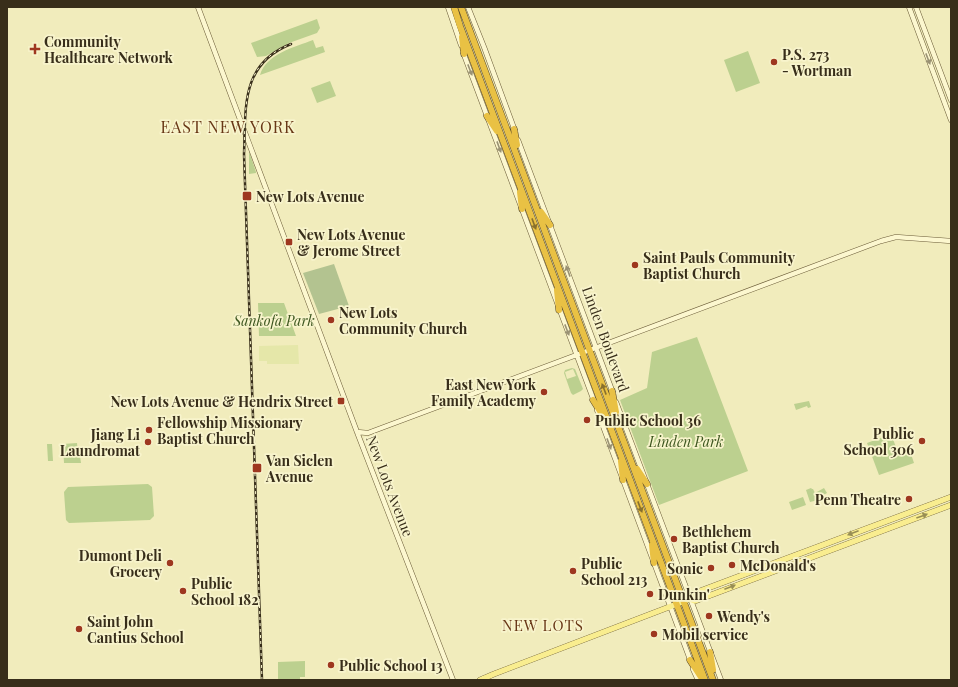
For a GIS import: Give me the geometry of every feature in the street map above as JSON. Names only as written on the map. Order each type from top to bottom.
[{"type":"highway","name":"Linden Boulevard","points":[[454,7],[555,279],[579,354],[609,425],[652,537],[704,680]]},
{"type":"highway","name":"Linden Boulevard","points":[[461,7],[631,460],[687,600],[714,680]]},
{"type":"highway","points":[[460,26],[464,54]]},
{"type":"highway","points":[[487,116],[504,143]]},
{"type":"highway","points":[[514,130],[518,158]]},
{"type":"highway","points":[[519,182],[522,209]]},
{"type":"highway","points":[[535,203],[550,225]]},
{"type":"highway","points":[[555,279],[559,310]]},
{"type":"highway","points":[[612,392],[618,425]]},
{"type":"highway","points":[[593,400],[609,425]]},
{"type":"highway","points":[[619,452],[623,480]]},
{"type":"highway","points":[[631,460],[647,484]]},
{"type":"highway","points":[[652,537],[654,563]]},
{"type":"highway","points":[[710,652],[714,680]]},
{"type":"highway","points":[[690,660],[704,680]]},
{"type":"main road","points":[[480,680],[677,605],[687,600],[692,594],[951,497]]},
{"type":"main road","points":[[687,600],[695,601],[951,505]]},
{"type":"street","name":"New Lots Avenue","points":[[198,7],[357,432],[453,680]]},
{"type":"street","name":"Linden Boulevard","points":[[448,7],[559,310],[579,354],[593,400],[698,680]]},
{"type":"street","name":"Linden Boulevard","points":[[468,7],[647,484],[687,600],[721,680]]},
{"type":"street","points":[[908,7],[951,120]]},
{"type":"street","points":[[916,7],[951,100]]},
{"type":"street","points":[[357,432],[368,433],[881,241],[896,237],[951,241]]},
{"type":"green space","points":[[317,19],[320,28],[317,33],[289,43],[266,56],[257,57],[251,43]]},
{"type":"green space","points":[[313,40],[316,48],[323,46],[325,52],[260,75],[268,62],[282,52]]},
{"type":"green space","points":[[748,51],[760,83],[736,92],[724,60]]},
{"type":"green space","points":[[330,81],[336,96],[317,103],[311,88]]},
{"type":"green space","points":[[249,151],[256,172],[256,173],[249,174]]},
{"type":"green space","points":[[334,264],[349,306],[319,314],[303,273]]},
{"type":"green space","name":"Sankofa Park","points":[[258,303],[284,303],[296,336],[259,336]]},
{"type":"green space","name":"Linden Park","points":[[697,337],[748,471],[659,505],[620,400],[647,388],[652,352]]},
{"type":"green space","points":[[298,345],[299,364],[267,364],[267,361],[259,361],[259,346]]},
{"type":"green space","points":[[572,368],[575,369],[583,389],[581,391],[573,395],[571,393],[564,373],[565,370]],"holes":[[[573,369],[576,376],[567,379],[565,372]]]},
{"type":"green space","points":[[809,401],[811,407],[808,408],[807,406],[796,410],[794,404]]},
{"type":"green space","points":[[891,434],[899,455],[910,451],[914,463],[879,475],[867,443]]},
{"type":"green space","points":[[77,443],[78,455],[80,456],[81,463],[64,463],[63,444]]},
{"type":"green space","points":[[47,444],[52,444],[53,461],[48,461]]},
{"type":"green space","points":[[148,484],[152,487],[154,516],[150,520],[69,523],[66,520],[64,492],[68,487]]},
{"type":"green space","points":[[811,488],[815,493],[824,488],[827,493],[818,498],[816,496],[818,500],[810,502],[806,490]]},
{"type":"green space","points":[[803,497],[806,505],[792,510],[789,502]]},
{"type":"green space","points":[[305,661],[305,677],[300,677],[300,680],[278,680],[278,662]]},
{"type":"railway","points":[[262,680],[244,154],[245,120],[246,104],[254,75],[262,63],[274,53],[291,44]]},
{"type":"place","name":"Community Healthcare Network","points":[[35,49]]},
{"type":"place","name":"P.S. 273 - Wortman","points":[[774,62]]},
{"type":"place","name":"New Lots Avenue","points":[[247,196]]},
{"type":"place","name":"New Lots Avenue & Jerome Street","points":[[289,242]]},
{"type":"place","name":"Saint Pauls Community Baptist Church","points":[[635,265]]},
{"type":"place","name":"New Lots Community Church","points":[[331,320]]},
{"type":"place","name":"East New York Family Academy","points":[[544,392]]},
{"type":"place","name":"New Lots Avenue & Hendrix Street","points":[[341,401]]},
{"type":"place","name":"Public School 36","points":[[587,420]]},
{"type":"place","name":"Fellowship Missionary Baptist Church","points":[[149,430]]},
{"type":"place","name":"Public School 306","points":[[922,441]]},
{"type":"place","name":"Jiang Li Laundromat","points":[[148,442]]},
{"type":"place","name":"Van Siclen Avenue","points":[[257,468]]},
{"type":"place","name":"Penn Theatre","points":[[909,499]]},
{"type":"place","name":"Bethlehem Baptist Church","points":[[674,539]]},
{"type":"place","name":"Dumont Deli Grocery","points":[[170,563]]},
{"type":"place","name":"McDonald's","points":[[732,565]]},
{"type":"place","name":"Sonic","points":[[711,568]]},
{"type":"place","name":"Public School 213","points":[[573,571]]},
{"type":"place","name":"Public School 182","points":[[183,591]]},
{"type":"place","name":"Dunkin'","points":[[650,594]]},
{"type":"place","name":"Wendy's","points":[[709,616]]},
{"type":"place","name":"Saint John Cantius School","points":[[79,629]]},
{"type":"place","name":"Mobil service","points":[[654,634]]},
{"type":"place","name":"Public School 13","points":[[331,665]]},
{"type":"district","name":"EAST NEW YORK","points":[[228,126]]},
{"type":"district","name":"NEW LOTS","points":[[543,625]]}]
